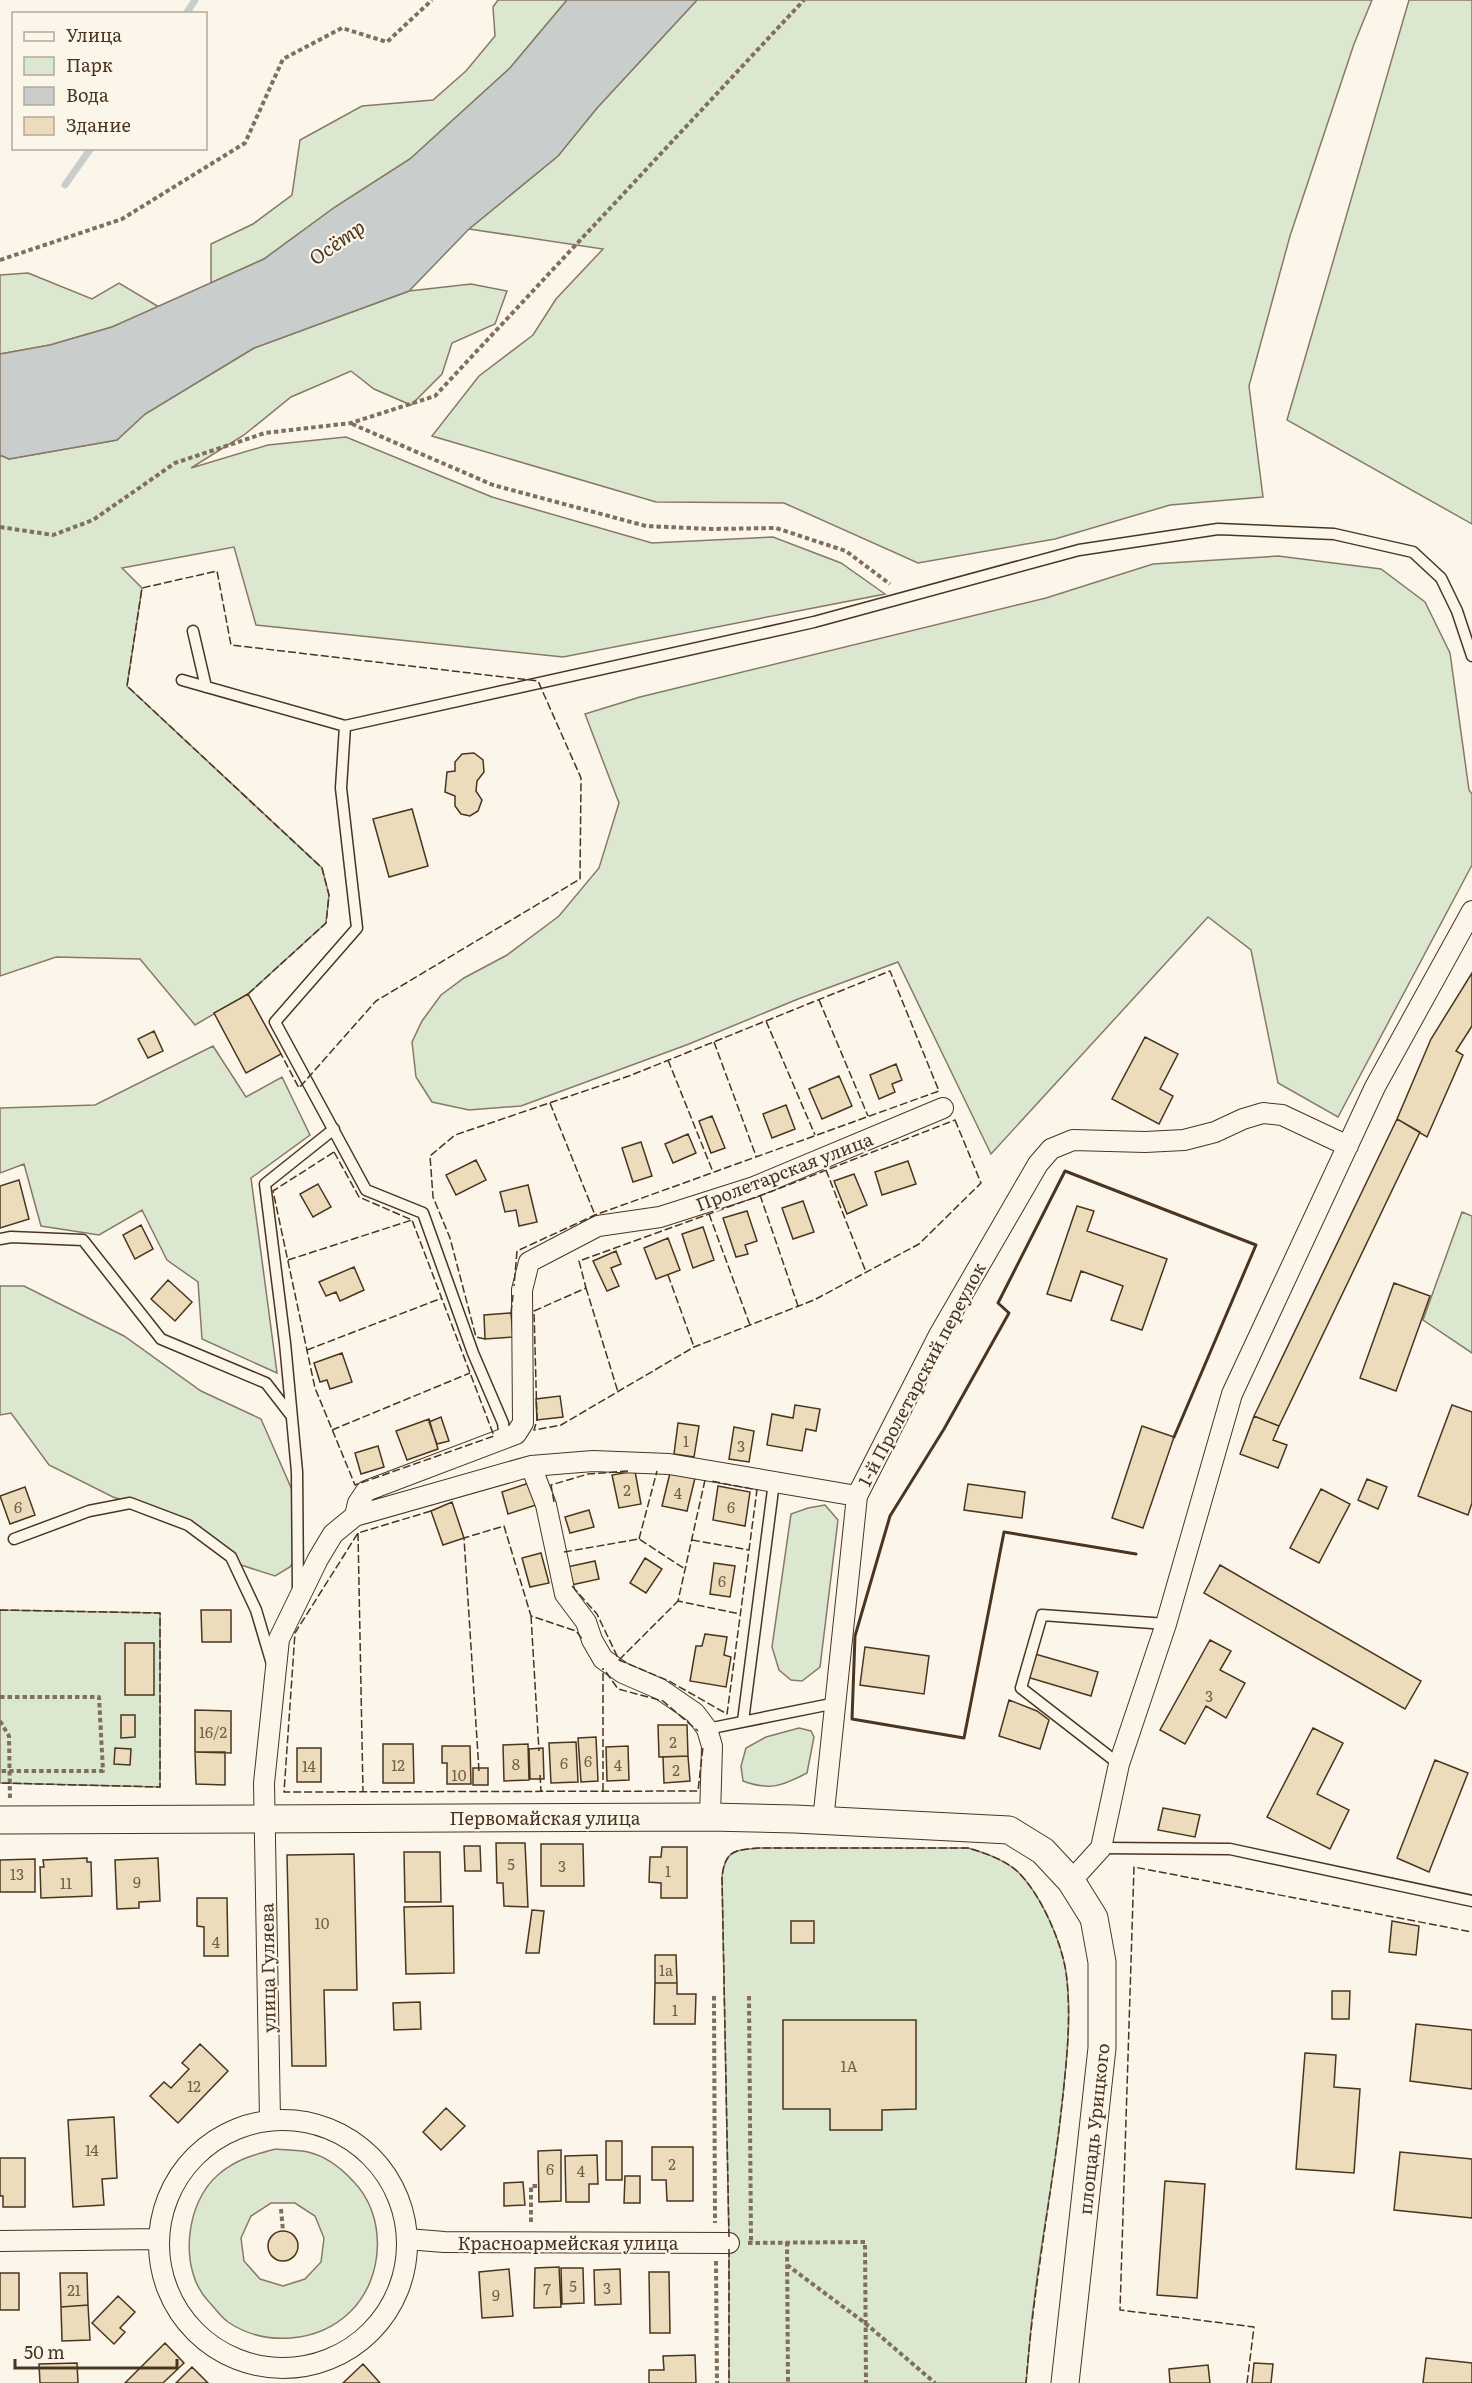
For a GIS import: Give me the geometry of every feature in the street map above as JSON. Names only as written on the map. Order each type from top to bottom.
[{"type":"main road","name":"Первомайская улица","points":[[5,1820],[711,1817],[1009,1830],[1043,1851],[1071,1881]]},
{"type":"main road","name":"площадь Урицкого","points":[[1065,2383],[1102,2048],[1102,1962],[1094,1918],[1071,1881]]},
{"type":"street","points":[[1071,1881],[1101,1848],[1119,1764],[1166,1624],[1232,1394],[1375,1087],[1472,911]]},
{"type":"street","name":"Пролетарская улица","points":[[505,1439],[516,1434],[522,1424],[522,1290],[529,1262],[598,1226],[660,1217],[754,1187],[943,1108]]},
{"type":"street","name":"1-й Пролетарский переулок","points":[[823,1821],[857,1496],[939,1335],[1038,1164],[1051,1149],[1073,1140],[1145,1142],[1184,1140],[1215,1132],[1263,1113],[1282,1115],[1348,1146]]},
{"type":"street","points":[[355,1516],[358,1503],[366,1491],[505,1439]]},
{"type":"street","points":[[264,1818],[264,1783],[279,1639],[333,1534],[355,1516],[531,1466],[593,1461],[669,1464],[857,1496]]},
{"type":"street","points":[[531,1466],[546,1505],[565,1594],[586,1622],[592,1640],[603,1659],[623,1673],[660,1689],[695,1713],[707,1729],[712,1746],[711,1817]]},
{"type":"street","name":"улица Гуляева","points":[[264,1818],[270,2119]]},
{"type":"street","points":[[270,2119],[296,2120],[335,2130],[368,2153],[393,2185],[406,2223],[407,2239],[407,2257],[398,2291],[380,2322],[354,2346],[323,2362],[288,2368],[271,2375],[259,2366],[229,2355],[203,2338],[182,2315],[167,2287],[160,2256],[159,2239],[172,2188],[194,2157],[225,2134],[270,2119]]},
{"type":"street","points":[[0,2241],[159,2239]]},
{"type":"street","name":"Красноармейская улица","points":[[407,2239],[444,2242],[722,2242]]},
{"type":"lane","points":[[182,680],[345,726],[814,622],[1079,550],[1218,529],[1334,534],[1413,552],[1441,578],[1457,610],[1472,656]]},
{"type":"lane","points":[[193,631],[206,687]]},
{"type":"lane","points":[[345,726],[341,788],[357,928],[275,1022],[366,1190],[423,1214],[473,1353],[503,1424],[505,1439]]},
{"type":"lane","points":[[298,1603],[297,1472],[285,1343],[265,1184],[334,1130]]},
{"type":"lane","points":[[0,1239],[11,1237],[83,1240],[161,1339],[266,1383],[290,1414]]},
{"type":"lane","points":[[743,1721],[774,1482]]},
{"type":"lane","points":[[14,1539],[89,1511],[130,1503],[189,1525],[231,1557],[256,1610],[276,1676]]},
{"type":"lane","points":[[1119,1764],[1021,1688],[1042,1615],[1166,1624]]},
{"type":"lane","points":[[707,1729],[836,1703]]},
{"type":"lane","points":[[1101,1848],[1230,1849],[1472,1901]]},
{"type":"path","points":[[0,260],[122,219],[245,143],[283,59],[342,27],[387,42],[432,0]]},
{"type":"path","points":[[0,534],[3,528],[53,535],[93,520],[175,463],[265,433],[351,423],[435,396],[804,0]]},
{"type":"path","points":[[351,423],[493,485],[646,526],[712,529],[776,528],[846,551],[906,597]]},
{"type":"path","points":[[0,1697],[99,1696],[103,1772],[0,1771]]},
{"type":"path","points":[[1,1724],[9,1736],[5,1820]]},
{"type":"path","points":[[714,1996],[722,2242],[717,2383]]},
{"type":"path","points":[[749,1996],[751,2242]]},
{"type":"path","points":[[531,2242],[531,2186],[539,2186]]},
{"type":"path","points":[[281,2209],[283,2231]]},
{"type":"path","points":[[722,2242],[865,2242],[866,2383]]},
{"type":"path","points":[[787,2242],[788,2383]]},
{"type":"path","points":[[787,2265],[865,2323],[935,2383]]},
{"type":"green space","points":[[498,0],[567,0],[510,68],[410,159],[335,207],[264,259],[211,283],[211,244],[253,224],[292,195],[300,140],[362,106],[433,100],[466,71],[495,36],[493,7]]},
{"type":"green space","points":[[697,0],[1372,0],[1354,44],[1290,236],[1249,386],[1263,497],[1170,505],[1055,539],[918,563],[784,503],[656,502],[432,436],[479,376],[533,335],[556,299],[603,249],[469,229],[558,156],[597,108]]},
{"type":"green space","points":[[1409,0],[1472,0],[1472,524],[1287,420]]},
{"type":"green space","points":[[28,273],[92,299],[119,283],[159,307],[112,327],[50,345],[0,354],[0,275]]},
{"type":"green space","points":[[471,284],[507,291],[495,324],[452,343],[442,374],[411,405],[374,389],[351,371],[291,397],[244,435],[191,468],[268,445],[346,437],[492,497],[652,543],[773,537],[841,563],[885,594],[563,657],[256,625],[234,547],[122,568],[142,588],[127,686],[322,868],[329,895],[326,923],[248,994],[195,1025],[140,959],[56,957],[0,976],[0,455],[9,459],[117,440],[145,414],[254,348],[409,291]]},
{"type":"green space","points":[[1278,556],[1381,569],[1425,602],[1450,653],[1469,790],[1472,794],[1472,865],[1338,1117],[1278,1083],[1251,950],[1208,917],[991,1154],[898,962],[798,999],[689,1044],[521,1106],[469,1110],[432,1102],[416,1077],[412,1042],[422,1021],[441,995],[464,978],[507,955],[559,916],[599,868],[619,803],[585,714],[640,697],[1046,598],[1153,564]]},
{"type":"green space","points":[[213,1046],[246,1097],[282,1077],[310,1135],[251,1178],[277,1373],[202,1339],[198,1282],[167,1260],[142,1210],[99,1235],[41,1226],[24,1164],[0,1173],[0,1108],[95,1105]]},
{"type":"green space","points":[[1462,1212],[1472,1216],[1472,1353],[1423,1320]]},
{"type":"green space","points":[[0,1286],[24,1286],[124,1336],[201,1391],[261,1419],[296,1499],[298,1553],[290,1567],[275,1576],[241,1565],[179,1518],[113,1497],[49,1465],[11,1413],[0,1415]]},
{"type":"green space","points":[[825,1505],[838,1520],[820,1667],[802,1681],[791,1680],[779,1670],[772,1647],[791,1514]]},
{"type":"green space","points":[[0,1610],[160,1613],[160,1787],[0,1783]]},
{"type":"green space","points":[[799,1728],[811,1731],[814,1737],[807,1773],[776,1786],[761,1786],[743,1781],[741,1766],[746,1748],[766,1737]]},
{"type":"green space","points":[[759,1848],[968,1848],[1000,1860],[1017,1871],[1034,1892],[1048,1918],[1066,1972],[1069,2009],[1060,2122],[1031,2322],[1026,2383],[729,2383],[729,2243],[722,1877],[723,1868],[729,1856],[738,1851]]},
{"type":"green space","points":[[276,2149],[308,2152],[332,2163],[353,2181],[364,2195],[372,2211],[376,2228],[375,2265],[362,2298],[350,2312],[323,2330],[291,2338],[258,2335],[225,2320],[199,2288],[190,2255],[193,2218],[208,2186],[232,2165]],"holes":[[[271,2203],[295,2203],[315,2216],[324,2238],[321,2262],[305,2279],[283,2286],[260,2279],[244,2261],[241,2238],[251,2216]]]},
{"type":"water","name":"Осётр","points":[[567,0],[697,0],[597,108],[558,156],[469,229],[409,291],[254,348],[145,414],[117,440],[9,459],[0,455],[0,354],[50,345],[112,327],[264,259],[335,207],[410,159],[510,68]]},
{"type":"building","points":[[474,753],[483,760],[484,772],[477,781],[476,791],[482,800],[478,811],[470,816],[461,814],[455,806],[455,796],[445,792],[447,772],[455,771],[455,762],[462,754]]},
{"type":"building","points":[[412,809],[428,866],[389,877],[373,819]]},
{"type":"building","points":[[1472,973],[1472,1026],[1456,1051],[1463,1055],[1427,1137],[1397,1119],[1431,1039]]},
{"type":"building","points":[[248,994],[281,1054],[246,1073],[214,1013]]},
{"type":"building","points":[[154,1031],[163,1051],[148,1058],[138,1039]]},
{"type":"building","points":[[1145,1037],[1178,1054],[1160,1089],[1173,1096],[1159,1124],[1112,1099]]},
{"type":"building","points":[[896,1064],[902,1080],[892,1084],[895,1092],[879,1099],[870,1075]]},
{"type":"building","points":[[839,1076],[852,1106],[822,1119],[809,1089]]},
{"type":"building","points":[[786,1105],[795,1129],[772,1138],[763,1114]]},
{"type":"building","points":[[712,1116],[725,1148],[711,1153],[699,1121]]},
{"type":"building","points":[[1397,1119],[1420,1132],[1279,1426],[1254,1416]]},
{"type":"building","points":[[688,1134],[696,1153],[673,1163],[665,1144]]},
{"type":"building","points":[[641,1142],[652,1176],[633,1182],[622,1148]]},
{"type":"building","points":[[476,1160],[486,1180],[456,1195],[446,1175]]},
{"type":"building","points":[[908,1161],[916,1184],[882,1195],[875,1172]]},
{"type":"building","points":[[854,1174],[867,1205],[847,1214],[834,1181]]},
{"type":"building","points":[[19,1180],[29,1219],[0,1228],[0,1186]]},
{"type":"building","points":[[318,1184],[331,1207],[313,1217],[300,1194]]},
{"type":"building","points":[[528,1185],[537,1222],[519,1226],[516,1210],[505,1212],[500,1192]]},
{"type":"building","points":[[803,1201],[814,1232],[793,1239],[782,1208]]},
{"type":"building","points":[[1077,1206],[1094,1211],[1087,1231],[1167,1259],[1142,1330],[1111,1320],[1123,1286],[1081,1271],[1071,1301],[1047,1294]]},
{"type":"building","points":[[747,1211],[757,1241],[745,1245],[748,1254],[736,1257],[723,1218]]},
{"type":"building","points":[[141,1225],[153,1249],[135,1259],[123,1235]]},
{"type":"building","points":[[703,1227],[714,1260],[693,1268],[682,1234]]},
{"type":"building","points":[[668,1238],[680,1270],[656,1279],[644,1248]]},
{"type":"building","points":[[616,1251],[621,1264],[611,1268],[619,1286],[607,1291],[593,1261]]},
{"type":"building","points":[[354,1267],[364,1290],[340,1301],[336,1292],[326,1296],[319,1282]]},
{"type":"building","points":[[168,1280],[192,1302],[175,1321],[151,1299]]},
{"type":"building","points":[[1394,1283],[1430,1296],[1396,1391],[1360,1378]]},
{"type":"building","points":[[511,1313],[513,1337],[485,1339],[484,1315]]},
{"type":"building","points":[[342,1353],[352,1382],[330,1389],[327,1380],[320,1382],[314,1363]]},
{"type":"building","points":[[560,1396],[563,1417],[537,1420],[536,1399]]},
{"type":"building","points":[[795,1405],[820,1409],[816,1431],[806,1429],[802,1451],[767,1445],[772,1414],[793,1418]]},
{"type":"building","points":[[1452,1405],[1472,1412],[1472,1503],[1468,1515],[1418,1496]]},
{"type":"building","points":[[1254,1416],[1279,1426],[1273,1440],[1287,1445],[1278,1468],[1240,1454]]},
{"type":"building","points":[[441,1417],[449,1441],[437,1444],[429,1422]]},
{"type":"building","points":[[429,1419],[438,1449],[407,1460],[396,1431]]},
{"type":"building","points":[[678,1423],[699,1426],[694,1457],[674,1454]]},
{"type":"building","points":[[1142,1426],[1174,1437],[1143,1528],[1112,1518]]},
{"type":"building","points":[[734,1427],[754,1431],[749,1462],[729,1459]]},
{"type":"building","points":[[378,1446],[384,1467],[361,1474],[355,1453]]},
{"type":"building","points":[[635,1471],[641,1504],[619,1508],[612,1475]]},
{"type":"building","points":[[670,1473],[695,1478],[687,1511],[662,1506]]},
{"type":"building","points":[[1367,1479],[1387,1487],[1378,1509],[1358,1500]]},
{"type":"building","points":[[529,1483],[536,1505],[508,1514],[502,1492]]},
{"type":"building","points":[[968,1484],[1025,1492],[1022,1518],[964,1510]]},
{"type":"building","points":[[718,1486],[750,1492],[745,1526],[713,1520]]},
{"type":"building","points":[[25,1487],[35,1515],[10,1524],[0,1496]]},
{"type":"building","points":[[1321,1489],[1350,1504],[1319,1563],[1290,1548]]},
{"type":"building","points":[[452,1502],[464,1538],[443,1545],[431,1511]]},
{"type":"building","points":[[589,1510],[594,1527],[570,1533],[565,1517]]},
{"type":"building","points":[[541,1553],[549,1583],[530,1587],[522,1558]]},
{"type":"building","points":[[645,1558],[662,1569],[646,1593],[630,1583]]},
{"type":"building","points":[[595,1561],[599,1579],[571,1585],[567,1567]]},
{"type":"building","points":[[714,1563],[735,1566],[730,1597],[710,1594]]},
{"type":"building","points":[[1220,1565],[1421,1681],[1405,1709],[1204,1593]]},
{"type":"building","points":[[201,1610],[231,1610],[231,1642],[202,1642]]},
{"type":"building","points":[[705,1634],[727,1637],[724,1655],[731,1657],[726,1687],[690,1681],[696,1646],[702,1646]]},
{"type":"building","points":[[1210,1640],[1231,1651],[1220,1670],[1245,1683],[1226,1718],[1206,1706],[1185,1744],[1160,1730]]},
{"type":"building","points":[[125,1643],[154,1643],[154,1695],[125,1695]]},
{"type":"building","points":[[865,1647],[929,1656],[924,1694],[860,1685]]},
{"type":"building","points":[[1035,1654],[1098,1672],[1091,1696],[1027,1677]]},
{"type":"building","points":[[1009,1700],[1037,1711],[1049,1720],[1040,1749],[999,1736]]},
{"type":"building","points":[[195,1710],[231,1711],[231,1753],[195,1752]]},
{"type":"building","points":[[121,1715],[135,1715],[135,1737],[121,1738]]},
{"type":"building","points":[[658,1725],[687,1725],[688,1756],[659,1757]]},
{"type":"building","points":[[1313,1728],[1343,1743],[1317,1794],[1349,1810],[1330,1849],[1267,1817]]},
{"type":"building","points":[[596,1737],[598,1781],[581,1782],[578,1738]]},
{"type":"building","points":[[576,1742],[578,1782],[551,1783],[549,1743]]},
{"type":"building","points":[[383,1744],[413,1744],[414,1783],[383,1783]]},
{"type":"building","points":[[528,1744],[529,1780],[504,1781],[503,1745]]},
{"type":"building","points":[[442,1746],[470,1746],[471,1784],[447,1784],[447,1763],[442,1763]]},
{"type":"building","points":[[628,1746],[629,1780],[607,1781],[606,1747]]},
{"type":"building","points":[[115,1748],[131,1749],[130,1765],[114,1764]]},
{"type":"building","points":[[297,1748],[321,1748],[321,1782],[297,1782]]},
{"type":"building","points":[[543,1748],[544,1779],[530,1779],[529,1749]]},
{"type":"building","points":[[195,1752],[225,1752],[225,1785],[196,1784]]},
{"type":"building","points":[[688,1756],[690,1781],[664,1783],[663,1757]]},
{"type":"building","points":[[1435,1760],[1468,1773],[1429,1872],[1397,1858]]},
{"type":"building","points":[[473,1768],[488,1768],[488,1785],[473,1785]]},
{"type":"building","points":[[1163,1808],[1200,1815],[1195,1837],[1158,1830]]},
{"type":"building","points":[[496,1843],[525,1843],[528,1907],[504,1906],[503,1883],[497,1883]]},
{"type":"building","points":[[541,1844],[583,1844],[584,1886],[541,1886]]},
{"type":"building","points":[[464,1846],[480,1846],[481,1871],[465,1871]]},
{"type":"building","points":[[662,1847],[687,1847],[687,1898],[661,1898],[661,1883],[649,1882],[650,1857],[661,1857]]},
{"type":"building","points":[[404,1852],[440,1852],[441,1902],[405,1902]]},
{"type":"building","points":[[354,1854],[357,1990],[324,1990],[326,2066],[292,2066],[287,1855]]},
{"type":"building","points":[[87,1858],[87,1862],[91,1862],[92,1896],[41,1898],[40,1867],[44,1867],[43,1860]]},
{"type":"building","points":[[158,1858],[160,1901],[139,1902],[139,1908],[117,1909],[115,1860]]},
{"type":"building","points":[[35,1859],[35,1892],[0,1892],[0,1860]]},
{"type":"building","points":[[197,1898],[227,1898],[228,1956],[204,1956],[204,1927],[197,1926]]},
{"type":"building","points":[[453,1906],[454,1973],[406,1974],[404,1907]]},
{"type":"building","points":[[532,1910],[544,1911],[539,1953],[526,1953]]},
{"type":"building","points":[[791,1921],[814,1921],[814,1943],[791,1943]]},
{"type":"building","points":[[1392,1921],[1419,1926],[1416,1955],[1389,1952]]},
{"type":"building","points":[[655,1955],[676,1955],[677,1983],[655,1983]]},
{"type":"building","points":[[655,1983],[677,1983],[677,1994],[696,1994],[695,2024],[654,2024]]},
{"type":"building","points":[[1332,1991],[1350,1991],[1349,2019],[1332,2019]]},
{"type":"building","points":[[420,2002],[421,2029],[394,2030],[393,2003]]},
{"type":"building","points":[[783,2020],[916,2020],[916,2109],[882,2110],[882,2130],[830,2130],[830,2109],[783,2109]]},
{"type":"building","points":[[1416,2024],[1472,2030],[1472,2089],[1410,2081]]},
{"type":"building","points":[[200,2044],[228,2071],[178,2123],[150,2096],[164,2082],[171,2088],[189,2069],[182,2063]]},
{"type":"building","points":[[1305,2053],[1336,2055],[1334,2087],[1360,2089],[1354,2173],[1296,2169]]},
{"type":"building","points":[[446,2108],[465,2126],[441,2150],[423,2132]]},
{"type":"building","points":[[114,2117],[117,2178],[102,2179],[104,2205],[73,2207],[68,2120]]},
{"type":"building","points":[[606,2141],[622,2141],[622,2180],[606,2180]]},
{"type":"building","points":[[652,2147],[693,2147],[693,2201],[667,2201],[666,2180],[652,2180]]},
{"type":"building","points":[[561,2150],[561,2201],[539,2202],[538,2151]]},
{"type":"building","points":[[1400,2152],[1472,2159],[1472,2218],[1394,2210]]},
{"type":"building","points":[[597,2155],[598,2184],[589,2184],[589,2202],[566,2202],[565,2156]]},
{"type":"building","points":[[0,2158],[25,2158],[25,2207],[3,2207],[3,2196],[0,2196]]},
{"type":"building","points":[[625,2176],[640,2176],[640,2203],[624,2203]]},
{"type":"building","points":[[1165,2181],[1205,2184],[1197,2298],[1157,2295]]},
{"type":"building","points":[[523,2182],[525,2205],[504,2206],[504,2183]]},
{"type":"building","points":[[283,2231],[294,2235],[298,2246],[294,2257],[283,2261],[272,2257],[268,2246],[272,2235]]},
{"type":"building","points":[[559,2267],[561,2307],[534,2308],[535,2268]]},
{"type":"building","points":[[561,2268],[583,2268],[584,2303],[562,2304]]},
{"type":"building","points":[[509,2269],[513,2316],[482,2318],[479,2272]]},
{"type":"building","points":[[620,2269],[621,2304],[595,2305],[594,2270]]},
{"type":"building","points":[[649,2272],[669,2272],[670,2333],[650,2333]]},
{"type":"building","points":[[0,2273],[19,2273],[19,2310],[0,2310]]},
{"type":"building","points":[[60,2273],[87,2273],[88,2305],[61,2307]]},
{"type":"building","points":[[118,2296],[135,2312],[120,2328],[125,2332],[114,2344],[92,2323]]},
{"type":"building","points":[[88,2305],[90,2340],[62,2341],[61,2307]]},
{"type":"building","points":[[165,2343],[184,2363],[163,2383],[125,2383]]},
{"type":"building","points":[[695,2355],[696,2383],[649,2383],[649,2370],[664,2370],[663,2356]]},
{"type":"building","points":[[1426,2358],[1472,2363],[1472,2383],[1423,2383]]},
{"type":"building","points":[[77,2363],[78,2383],[40,2383],[39,2364]]},
{"type":"building","points":[[1254,2363],[1273,2364],[1271,2383],[1252,2383]]},
{"type":"building","points":[[363,2364],[380,2383],[343,2383]]},
{"type":"building","points":[[1208,2365],[1210,2383],[1170,2383],[1169,2369]]},
{"type":"building","points":[[192,2367],[208,2383],[176,2383]]},
{"type":"waterway","points":[[187,12],[195,0]]},
{"type":"waterway","points":[[65,185],[90,150]]},
{"type":"fence","points":[[248,994],[326,923],[329,895],[322,868],[127,686],[142,588],[217,571],[231,645],[538,681],[581,778],[580,879],[376,1001],[299,1088],[281,1054]]},
{"type":"fence","points":[[485,1339],[476,1337],[450,1238],[433,1197],[430,1156],[455,1135],[629,1076],[890,971],[939,1091],[595,1215],[517,1251],[514,1286]]},
{"type":"fence","points":[[819,1000],[868,1116]]},
{"type":"fence","points":[[766,1021],[815,1135]]},
{"type":"fence","points":[[714,1042],[756,1156]]},
{"type":"fence","points":[[668,1060],[713,1172]]},
{"type":"fence","points":[[550,1103],[595,1215]]},
{"type":"fence","points":[[955,1120],[981,1183],[919,1244],[814,1300],[694,1347],[561,1425],[534,1430],[537,1420],[534,1311],[586,1288],[579,1261],[770,1192],[955,1120]]},
{"type":"fence","points":[[334,1152],[359,1197],[412,1220],[494,1436],[355,1485],[315,1388],[273,1191],[334,1152]]},
{"type":"fence","points":[[826,1170],[866,1272]]},
{"type":"fence","points":[[760,1195],[798,1306]]},
{"type":"fence","points":[[709,1214],[750,1325]]},
{"type":"fence","points":[[288,1260],[412,1220]]},
{"type":"fence","points":[[668,1275],[694,1347]]},
{"type":"fence","points":[[586,1288],[618,1392]]},
{"type":"fence","points":[[511,1313],[513,1295]]},
{"type":"fence","points":[[307,1350],[442,1298]]},
{"type":"fence","points":[[332,1430],[470,1373]]},
{"type":"fence","points":[[554,1502],[551,1485],[588,1474],[628,1471]]},
{"type":"fence","points":[[639,1539],[657,1471]]},
{"type":"fence","points":[[705,1480],[678,1601],[740,1614]]},
{"type":"fence","points":[[572,1586],[597,1614],[619,1660],[669,1681],[727,1714],[757,1490],[711,1481]]},
{"type":"fence","points":[[431,1511],[358,1533],[295,1633],[284,1792],[698,1791],[703,1747]]},
{"type":"fence","points":[[479,1771],[464,1538],[504,1526],[531,1616],[576,1631],[583,1640]]},
{"type":"fence","points":[[358,1533],[363,1792]]},
{"type":"fence","points":[[564,1552],[639,1539],[685,1569]]},
{"type":"fence","points":[[692,1540],[749,1550]]},
{"type":"fence","points":[[619,1660],[678,1601]]},
{"type":"fence","points":[[0,1610],[160,1613],[160,1787],[0,1783]]},
{"type":"fence","points":[[531,1616],[539,1751]]},
{"type":"fence","points":[[603,1668],[603,1791]]},
{"type":"fence","points":[[606,1672],[618,1689],[663,1701],[698,1731]]},
{"type":"fence","points":[[540,1775],[541,1791]]},
{"type":"fence","points":[[729,2237],[722,1877],[723,1868],[729,1856],[738,1851],[759,1848],[968,1848],[1000,1860],[1026,1880],[1041,1904],[1059,1946],[1068,1989],[1068,2042],[1063,2096],[1026,2383]]},
{"type":"fence","points":[[1247,2383],[1254,2327],[1120,2310],[1134,1867],[1472,1932]]},
{"type":"fence","points":[[729,2249],[729,2383]]},
{"type":"wall","points":[[1136,1554],[1004,1532],[964,1738],[852,1719],[855,1636],[890,1516],[944,1429],[1009,1313],[998,1303],[1065,1171],[1256,1245],[1174,1437]]}]
